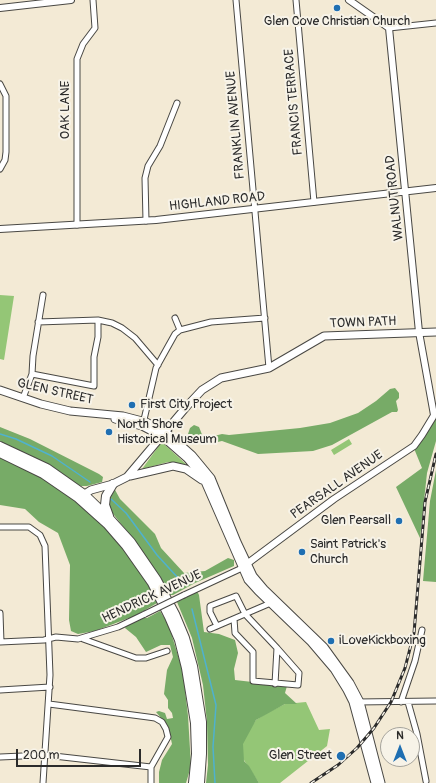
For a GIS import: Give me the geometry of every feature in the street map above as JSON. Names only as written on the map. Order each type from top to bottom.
[{"type":"main road","name":"TOWN PATH","points":[[127,477],[187,406],[211,383],[232,375],[269,368],[317,338],[324,336],[436,332]]},
{"type":"main road","name":"GLEN STREET","points":[[0,390],[70,411],[106,415],[143,424],[164,434],[211,478],[217,501]]},
{"type":"main road","points":[[0,446],[47,468],[111,520],[131,542],[157,580],[175,614],[185,638],[195,679],[202,722],[200,783]]},
{"type":"main road","points":[[0,453],[81,496],[126,546],[152,583],[179,640],[191,694],[195,723],[196,754],[193,783]]},
{"type":"main road","name":"TOWN PATH","points":[[81,496],[91,490],[113,484],[127,477],[164,467],[174,466],[186,469],[206,482]]},
{"type":"main road","name":"GLEN STREET","points":[[200,468],[217,501],[244,566],[248,580],[273,602],[307,638],[326,660],[357,702]]},
{"type":"main road","points":[[186,469],[200,468]]},
{"type":"main road","points":[[111,520],[105,504],[106,496],[113,484]]},
{"type":"main road","points":[[357,702],[374,783]]},
{"type":"main road","points":[[357,702],[381,783]]},
{"type":"street","points":[[0,8],[34,2],[71,0]]},
{"type":"street","name":"OAK LANE","points":[[77,225],[77,59],[83,44],[95,28],[93,0]]},
{"type":"street","name":"FRANKLIN AVENUE","points":[[236,0],[269,368]]},
{"type":"street","name":"FRANCIS TERRACE","points":[[296,0],[314,202]]},
{"type":"street","points":[[349,0],[389,28],[436,23]]},
{"type":"street","name":"WALNUT ROAD","points":[[389,28],[419,332],[435,414]]},
{"type":"street","points":[[0,84],[6,96],[6,152],[5,160],[0,168]]},
{"type":"street","points":[[146,221],[145,178],[148,166],[160,146],[177,103]]},
{"type":"street","name":"HIGHLAND ROAD","points":[[0,229],[146,221],[436,188]]},
{"type":"street","points":[[23,398],[32,374],[38,322],[43,295]]},
{"type":"street","points":[[175,318],[180,330]]},
{"type":"street","points":[[143,424],[158,364],[172,337],[180,330],[211,322],[264,318]]},
{"type":"street","points":[[38,322],[98,320],[112,323],[128,332],[158,364]]},
{"type":"street","points":[[32,374],[94,386],[94,356],[98,337],[98,320]]},
{"type":"street","name":"PEARSALL AVENUE","points":[[244,566],[334,500],[414,445],[435,414]]},
{"type":"street","points":[[0,527],[29,527],[37,532],[44,540],[46,556],[50,687],[43,783]]},
{"type":"street","name":"HENDRICK AVENUE","points":[[1,642],[49,639],[56,637],[78,638],[118,627],[244,566]]},
{"type":"street","points":[[217,626],[210,612],[210,606],[233,595],[238,598],[244,614],[299,673],[298,686],[253,681],[253,652],[236,633],[234,618]]},
{"type":"street","points":[[210,629],[273,602]]},
{"type":"street","points":[[0,613],[1,642]]},
{"type":"street","points":[[401,702],[416,657],[422,630]]},
{"type":"street","points":[[78,638],[92,641],[136,658],[146,658],[167,651]]},
{"type":"street","points":[[275,684],[277,648]]},
{"type":"street","points":[[0,690],[50,687]]},
{"type":"street","points":[[357,702],[436,701]]},
{"type":"street","points":[[408,702],[417,734],[426,781]]},
{"type":"street","points":[[49,704],[152,718],[162,722],[166,728],[168,737],[151,767],[152,783]]},
{"type":"street","points":[[0,758],[45,755],[151,767]]},
{"type":"green space","points":[[0,295],[14,296],[4,360],[0,359]]},
{"type":"green space","points":[[395,388],[399,393],[399,398],[396,401],[397,412],[392,412],[332,445],[313,451],[258,454],[222,441],[208,444],[202,443],[188,434],[190,428],[194,425],[199,427],[203,437],[206,438],[222,434],[229,435],[300,428],[330,423],[358,413],[390,389]]},
{"type":"green space","points":[[436,413],[436,441],[427,473],[420,538],[396,487],[422,468],[413,446]]},
{"type":"green space","points":[[0,427],[30,439],[99,474],[103,477],[102,482],[81,486],[0,446]]},
{"type":"green space","points":[[349,439],[352,444],[334,455],[331,450]]},
{"type":"green space","points":[[161,443],[187,465],[168,462],[142,469]]},
{"type":"green space","points":[[0,456],[46,478],[89,510],[133,559],[157,600],[157,603],[135,616],[147,618],[160,611],[169,626],[183,672],[188,716],[191,766],[186,783],[159,783],[159,772],[162,760],[172,744],[168,726],[156,712],[159,711],[165,713],[167,719],[173,718],[172,713],[168,708],[168,700],[164,694],[167,670],[173,657],[170,645],[161,645],[146,652],[136,637],[125,628],[129,618],[95,631],[78,634],[71,631],[69,620],[70,565],[58,533],[39,522],[25,509],[0,505]]},
{"type":"green space","points":[[436,470],[436,582],[423,581],[430,501]]},
{"type":"green space","points":[[114,488],[120,499],[155,534],[161,548],[184,573],[205,571],[228,558],[234,560],[234,566],[195,583],[173,595],[169,595],[141,549],[110,510],[107,498]]},
{"type":"green space","points":[[197,591],[199,595],[204,632],[219,634],[235,640],[238,653],[234,669],[235,680],[287,686],[285,693],[297,704],[285,704],[256,720],[243,744],[244,761],[249,766],[259,783],[206,783],[208,765],[207,722],[203,685],[192,638],[177,602]]},
{"type":"green space","points":[[306,702],[319,730],[330,729],[327,746],[280,783],[259,783],[236,748],[256,720],[285,704]]},
{"type":"waterway","points":[[0,434],[16,439],[52,456],[90,482]]},
{"type":"waterway","points":[[111,499],[126,513],[157,555],[179,579]]},
{"type":"waterway","points":[[192,609],[216,705],[213,747],[215,783]]},
{"type":"railway","points":[[311,783],[338,765],[357,748],[374,728],[391,702],[405,668],[414,633],[425,502],[436,454]]},
{"type":"place","name":"Glen Cove Christian Church","points":[[337,8]]},
{"type":"place","name":"First City Project","points":[[132,405]]},
{"type":"place","name":"North Shore Historical Museum","points":[[109,432]]},
{"type":"place","name":"Glen Pearsall","points":[[399,521]]},
{"type":"place","name":"Saint Patrick's Church","points":[[302,552]]},
{"type":"place","name":"iLoveKickboxing","points":[[331,641]]},
{"type":"place","name":"Glen Street","points":[[341,756]]}]
